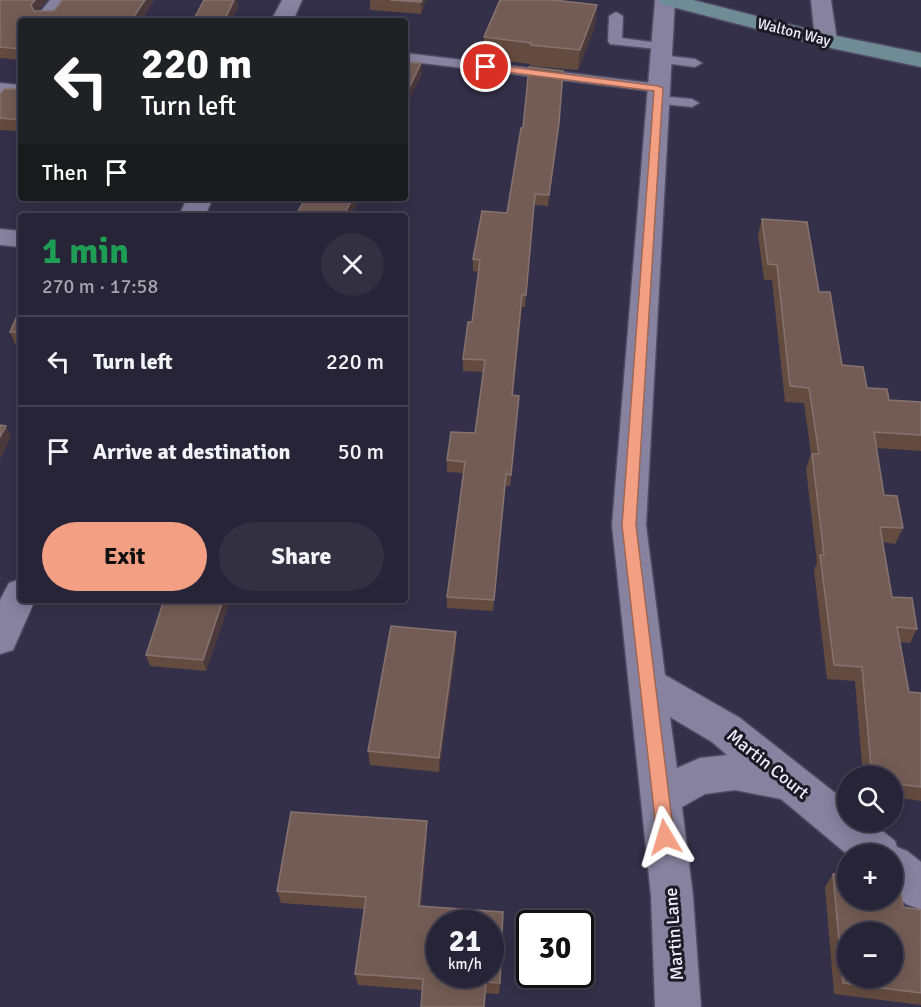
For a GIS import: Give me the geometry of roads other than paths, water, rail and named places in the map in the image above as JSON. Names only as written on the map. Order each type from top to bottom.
[{"type":"main road","name":"Walton Way","points":[[666,0],[826,40],[921,60]]},
{"type":"street","points":[[47,17],[60,0]]},
{"type":"street","points":[[283,18],[292,0]]},
{"type":"street","name":"Martin Lane","points":[[666,0],[629,525],[672,896],[678,1007]]},
{"type":"street","points":[[821,0],[826,40]]},
{"type":"street","points":[[0,90],[18,92]]},
{"type":"street","points":[[0,237],[18,239]]},
{"type":"street","points":[[0,639],[18,599]]},
{"type":"street","name":"Martin Court","points":[[648,684],[726,730],[867,844]]},
{"type":"street","points":[[661,797],[700,776],[735,772],[793,784]]},
{"type":"street","points":[[903,874],[921,889]]},
{"type":"lane","points":[[616,16],[615,41],[660,74],[692,103]]},
{"type":"lane","points":[[408,57],[660,74],[695,63]]}]
